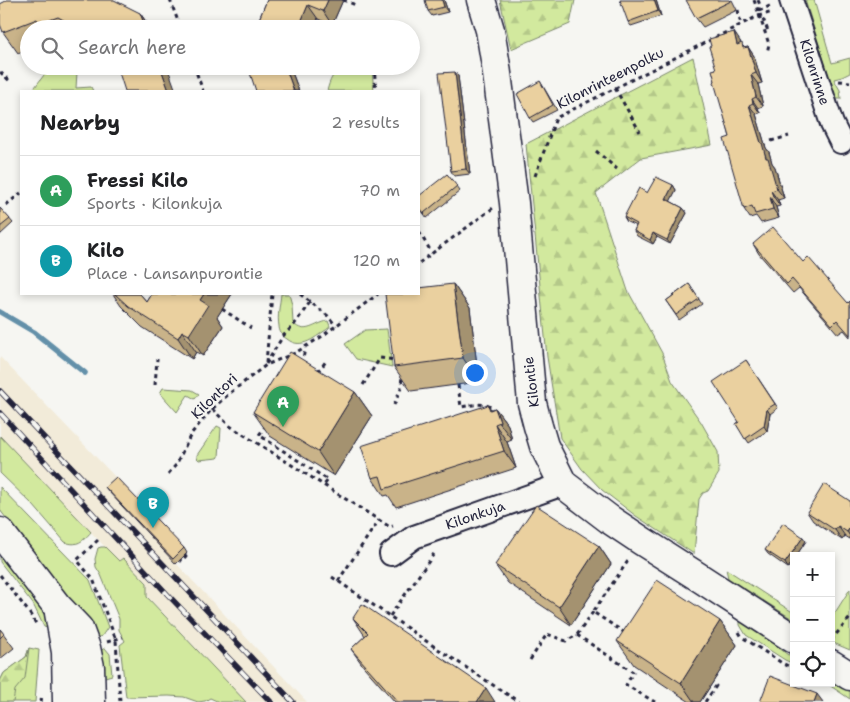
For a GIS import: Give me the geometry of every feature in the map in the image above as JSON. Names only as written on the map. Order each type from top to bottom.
[{"type":"street","name":"Kilontie","points":[[481,0],[490,30],[496,66],[514,204],[532,403],[544,446],[563,484],[642,541],[790,636]]},
{"type":"street","name":"Kilonrinne","points":[[791,0],[832,124],[841,142]]},
{"type":"street","name":"Kilonkuja","points":[[391,554],[414,537],[563,484]]},
{"type":"street","points":[[0,532],[57,606],[79,629],[86,648],[90,668],[91,702]]},
{"type":"street","points":[[57,606],[66,652],[68,702]]},
{"type":"street","points":[[835,667],[850,676]]},
{"type":"path","points":[[170,0],[178,20]]},
{"type":"path","points":[[343,0],[356,5]]},
{"type":"path","points":[[754,0],[769,44],[767,53]]},
{"type":"path","points":[[758,0],[760,4],[758,15]]},
{"type":"path","points":[[738,10],[741,25]]},
{"type":"path","name":"Kilonrinteenpolku","points":[[420,262],[493,208],[526,201],[556,118],[758,15]]},
{"type":"path","points":[[679,48],[682,54]]},
{"type":"path","points":[[0,72],[10,81]]},
{"type":"path","points":[[197,75],[203,90]]},
{"type":"path","points":[[375,75],[376,90]]},
{"type":"path","points":[[616,88],[640,132]]},
{"type":"path","points":[[771,141],[788,136]]},
{"type":"path","points":[[596,151],[617,170]]},
{"type":"path","points":[[6,205],[20,194]]},
{"type":"path","points":[[420,234],[432,253]]},
{"type":"path","points":[[266,365],[272,295]]},
{"type":"path","points":[[301,295],[328,316],[336,326]]},
{"type":"path","points":[[266,365],[305,347],[377,295]]},
{"type":"path","points":[[266,365],[283,336],[294,325],[310,302]]},
{"type":"path","points":[[222,309],[251,328]]},
{"type":"path","points":[[299,370],[303,362],[305,347]]},
{"type":"path","points":[[363,385],[380,358],[399,360],[400,366]]},
{"type":"path","points":[[155,385],[157,360]]},
{"type":"path","points":[[316,372],[326,361]]},
{"type":"path","name":"Kilontori","points":[[168,474],[176,465],[191,434],[212,409],[266,365]]},
{"type":"path","points":[[394,405],[401,388],[402,372]]},
{"type":"path","points":[[458,385],[460,407],[484,404],[490,405],[496,410]]},
{"type":"path","points":[[212,409],[230,426],[380,520],[338,581]]},
{"type":"path","points":[[264,420],[268,422],[259,435],[328,480],[324,485]]},
{"type":"path","points":[[98,540],[76,560],[93,579],[116,640],[120,702]]},
{"type":"path","points":[[530,660],[547,634],[566,641],[577,635],[642,541]]},
{"type":"path","points":[[390,616],[441,546]]},
{"type":"path","points":[[174,554],[181,561],[185,555]]},
{"type":"path","points":[[0,575],[28,610],[40,632]]},
{"type":"path","points":[[332,577],[519,702]]},
{"type":"path","points":[[593,612],[631,637]]},
{"type":"path","points":[[835,635],[850,618]]},
{"type":"path","points":[[577,635],[633,672],[626,685],[655,702]]},
{"type":"path","points":[[116,640],[123,637]]},
{"type":"path","points":[[705,702],[716,686],[712,684]]},
{"type":"path","points":[[41,702],[42,690]]},
{"type":"shaded area","points":[[0,357],[120,482],[109,492],[307,702],[246,702],[147,596],[147,583],[123,558],[119,561],[105,547],[0,436]]},
{"type":"green space","points":[[500,0],[575,0],[570,24],[511,49]]},
{"type":"green space","points":[[805,0],[814,0],[832,63],[850,58],[850,73],[834,79],[840,90],[841,99],[836,99]]},
{"type":"green space","points":[[693,57],[712,145],[641,158],[596,193],[628,291],[662,353],[672,381],[701,422],[718,452],[719,473],[708,491],[703,493],[699,499],[694,554],[636,516],[602,490],[582,469],[560,438],[547,357],[526,144]]},
{"type":"green space","points":[[44,75],[77,75],[76,88],[91,87],[92,90],[33,90]]},
{"type":"green space","points":[[334,75],[372,75],[374,90],[327,90]]},
{"type":"green space","points":[[281,295],[289,295],[293,323],[297,327],[306,329],[328,321],[330,326],[309,341],[303,343],[293,342],[285,338],[280,332],[278,314]]},
{"type":"green space","points":[[387,329],[392,367],[356,359],[345,344],[365,330]]},
{"type":"green space","points":[[163,388],[192,390],[199,394],[195,399],[188,395],[177,412],[160,393]]},
{"type":"green space","points":[[217,426],[221,428],[219,457],[199,460],[197,455]]},
{"type":"green space","points":[[0,436],[91,532],[82,540],[73,544],[65,542],[33,505],[0,473]]},
{"type":"green space","points":[[0,487],[90,580],[108,627],[102,636],[93,639],[84,621],[0,510]]},
{"type":"green space","points":[[105,547],[119,561],[123,558],[147,583],[147,597],[246,702],[219,702],[210,698],[198,702],[184,697],[169,696],[126,697],[120,645],[125,641],[119,630],[119,619],[96,567],[95,559],[98,548]]},
{"type":"green space","points":[[0,551],[53,624],[50,629],[44,627],[33,604],[0,562]]},
{"type":"green space","points":[[726,569],[790,610],[790,617],[728,578]]},
{"type":"green space","points":[[850,589],[850,650],[835,644],[835,613]]},
{"type":"green space","points":[[743,619],[788,655],[790,654],[790,662],[746,635],[740,625],[740,621]]},
{"type":"green space","points":[[29,648],[39,650],[35,702],[0,702],[0,681],[4,673],[26,657]]},
{"type":"green space","points":[[29,648],[25,678],[15,690],[13,702],[0,702],[0,681],[4,673],[26,657]]},
{"type":"green space","points":[[105,648],[110,654],[112,675],[105,677],[101,673],[98,652]]},
{"type":"green space","points":[[835,678],[850,687],[850,699],[832,687],[835,687]]},
{"type":"building","points":[[114,0],[140,13],[143,20],[64,20],[58,17],[50,20],[20,20],[20,26],[3,32],[0,24],[0,4],[6,1]]},
{"type":"building","points":[[267,0],[328,0],[323,11],[308,5],[302,20],[259,20]]},
{"type":"building","points":[[425,0],[442,0],[444,7],[428,11]]},
{"type":"building","points":[[620,0],[654,0],[658,11],[628,22]]},
{"type":"building","points":[[686,0],[730,0],[731,1],[696,18]]},
{"type":"building","points":[[734,32],[737,45],[742,43],[743,48],[748,47],[756,73],[751,75],[756,97],[752,99],[753,103],[749,105],[777,189],[771,191],[773,196],[770,197],[773,209],[755,214],[752,206],[744,209],[724,139],[730,137],[714,82],[712,70],[716,69],[709,47],[711,46],[709,39]]},
{"type":"building","points":[[455,72],[466,169],[451,171],[439,73]]},
{"type":"building","points":[[120,75],[163,75],[169,90],[125,90]]},
{"type":"building","points":[[251,75],[288,75],[294,90],[256,90]]},
{"type":"building","points":[[540,81],[553,105],[530,118],[517,94]]},
{"type":"building","points":[[447,174],[457,186],[424,213],[420,208],[420,195]]},
{"type":"building","points":[[656,177],[673,185],[666,199],[683,208],[667,240],[653,233],[650,240],[634,231],[637,224],[624,217],[639,188],[647,193]]},
{"type":"building","points":[[0,208],[10,219],[0,227]]},
{"type":"building","points":[[773,227],[803,262],[808,257],[848,303],[850,301],[850,335],[837,320],[832,325],[792,279],[787,284],[753,244]]},
{"type":"building","points":[[453,284],[463,358],[394,367],[385,295],[420,295],[420,288]]},
{"type":"building","points":[[689,284],[699,299],[676,315],[666,301]]},
{"type":"building","points":[[116,295],[141,295],[147,302],[151,295],[203,295],[200,300],[208,305],[189,335],[182,331],[178,338],[128,306]]},
{"type":"building","points":[[290,352],[355,392],[318,452],[253,412]]},
{"type":"building","points":[[746,360],[775,404],[767,409],[764,426],[745,439],[736,424],[739,422],[713,382]]},
{"type":"building","points":[[488,405],[490,410],[495,408],[500,422],[495,424],[504,451],[384,489],[380,476],[372,478],[361,446]]},
{"type":"building","points":[[116,477],[184,548],[173,559],[105,487]]},
{"type":"building","points":[[824,484],[850,501],[850,527],[847,532],[838,526],[835,530],[807,512]]},
{"type":"building","points":[[536,505],[599,546],[559,607],[495,565]]},
{"type":"building","points":[[783,523],[803,537],[793,552],[790,552],[790,556],[785,563],[765,550]]},
{"type":"building","points":[[657,580],[720,621],[681,683],[617,641]]},
{"type":"building","points":[[362,604],[486,688],[477,702],[398,702],[351,649],[368,633],[353,618]]},
{"type":"building","points":[[0,629],[4,634],[0,638]]},
{"type":"building","points":[[770,676],[790,684],[790,687],[799,687],[817,694],[814,702],[760,702]]},
{"type":"waterway","points":[[0,312],[34,332],[85,373]]},
{"type":"railway","points":[[0,391],[293,702]]},
{"type":"railway","points":[[0,413],[170,597],[271,702]]},
{"type":"place","name":"Fressi Kilo","points":[[283,427]]},
{"type":"place","name":"Kilo","points":[[153,528]]}]
